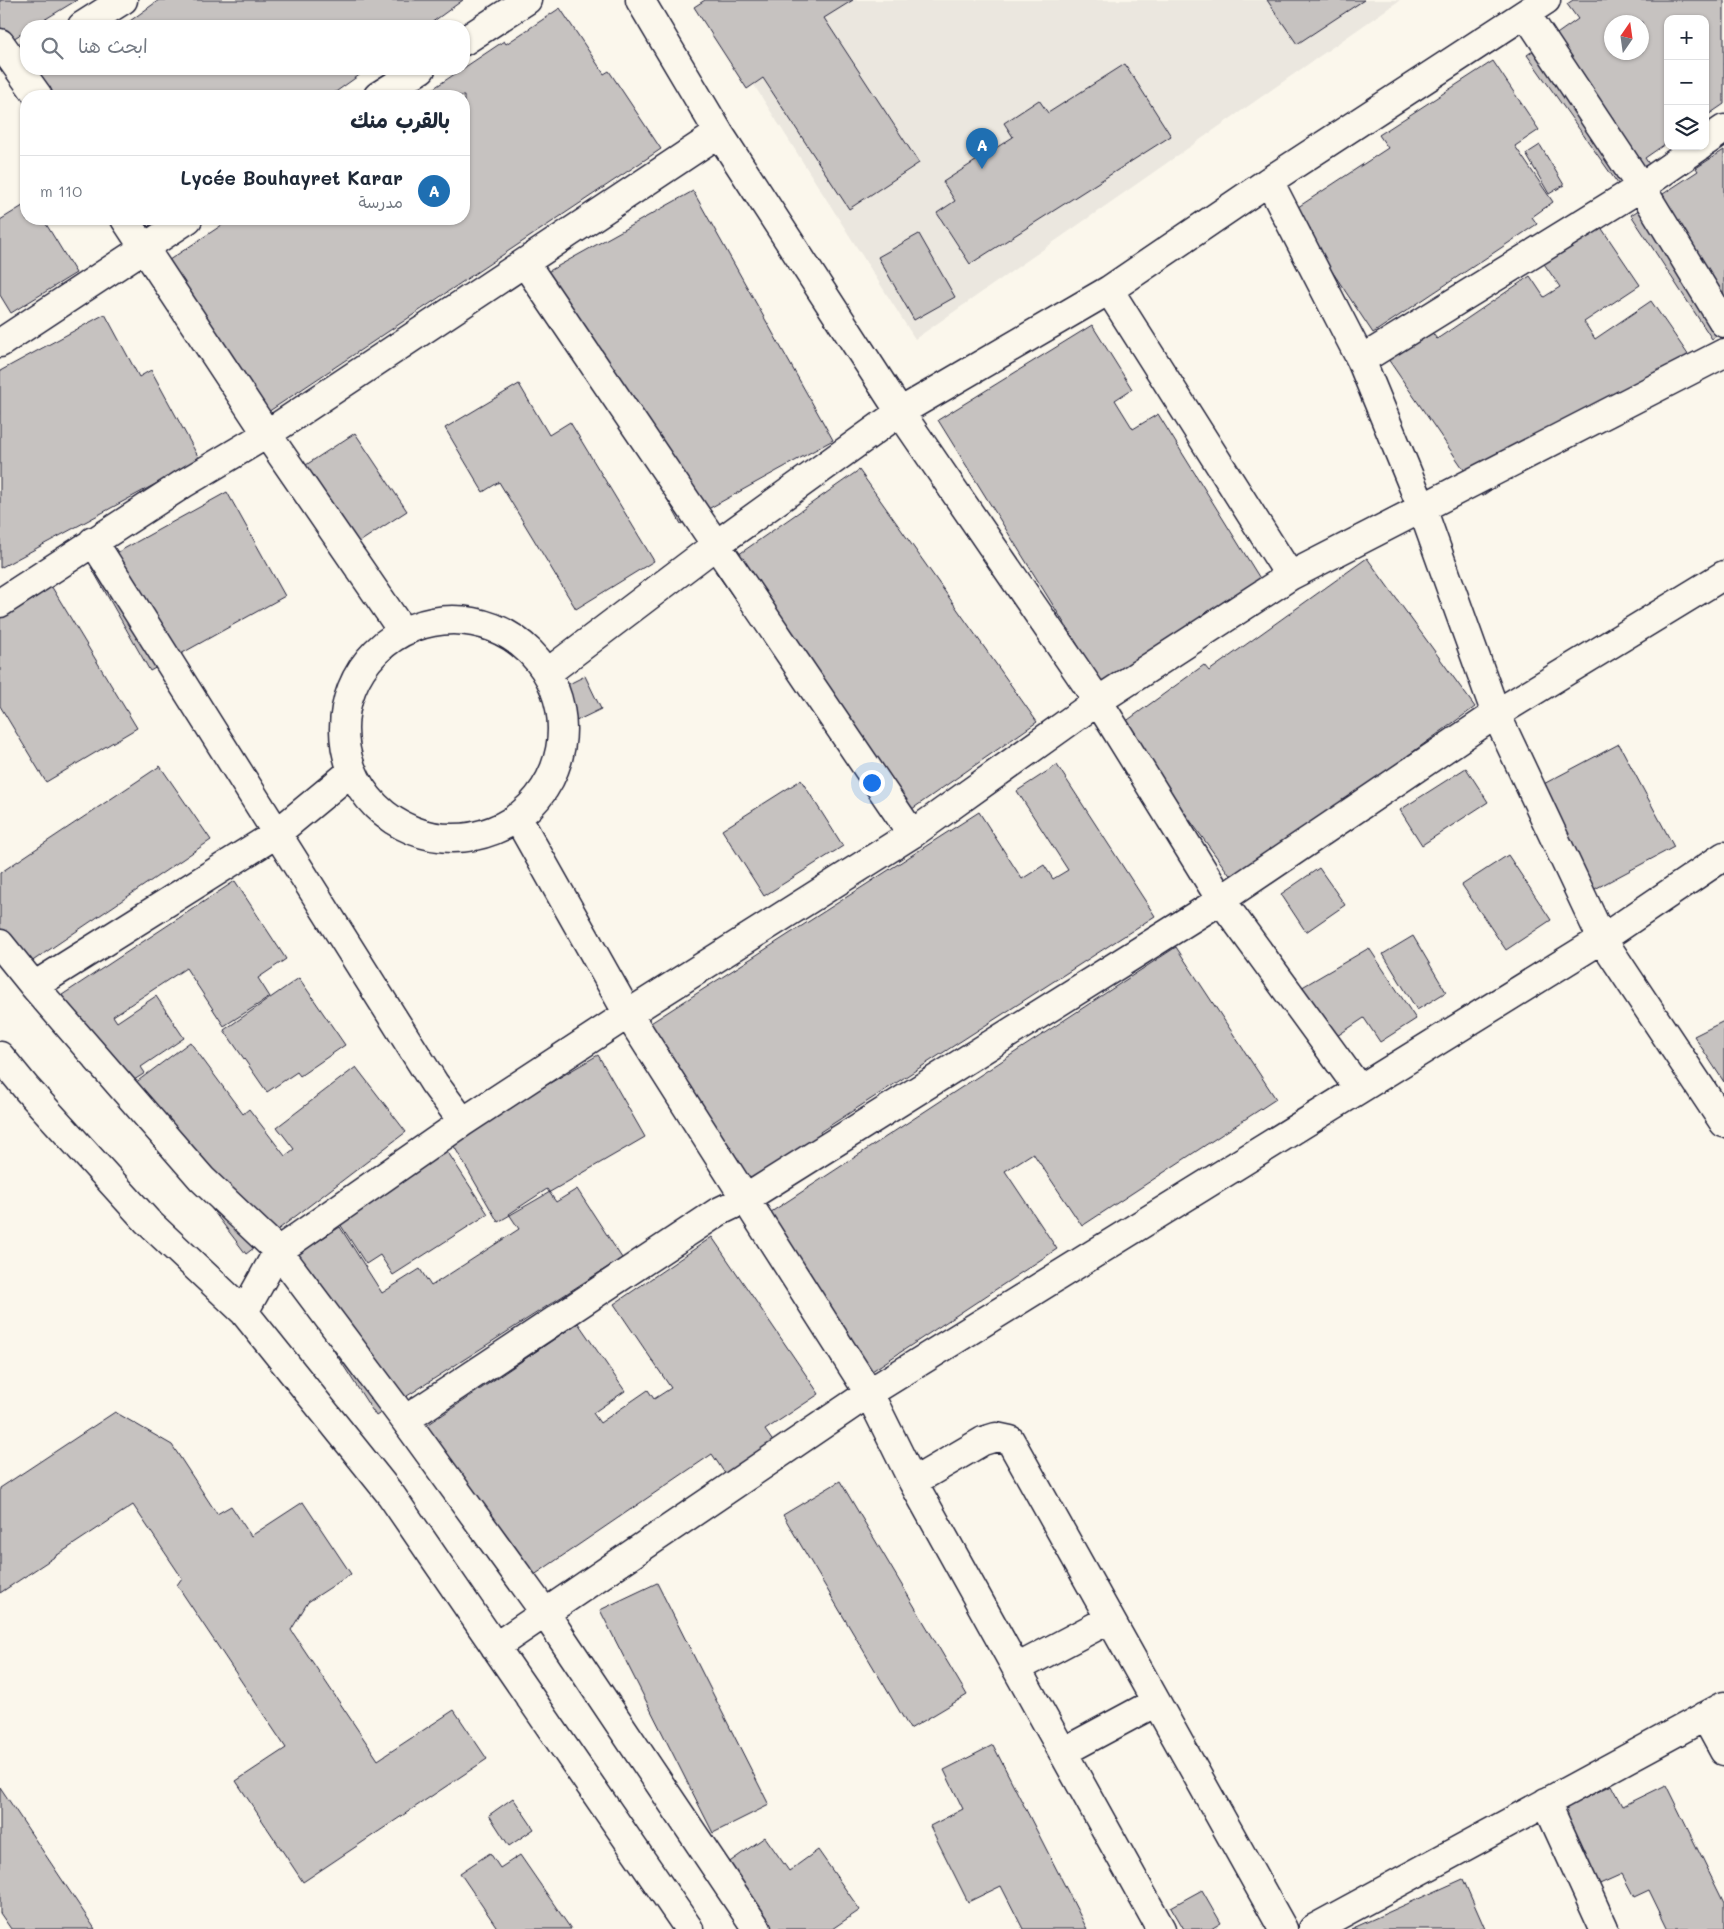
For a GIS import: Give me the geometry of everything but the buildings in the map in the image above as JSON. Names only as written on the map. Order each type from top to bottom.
[{"type":"street","points":[[91,20],[123,0]]},
{"type":"street","points":[[470,37],[527,0]]},
{"type":"street","points":[[640,0],[719,133],[900,412],[1098,700],[1221,900],[1359,1089]]},
{"type":"street","points":[[547,673],[717,544],[900,412],[1109,290],[1269,181],[1536,7],[1724,323]]},
{"type":"street","points":[[0,43],[14,69],[33,90]]},
{"type":"street","points":[[388,90],[411,75]]},
{"type":"street","points":[[1709,139],[1724,129]]},
{"type":"street","points":[[0,603],[93,541],[267,434],[719,133]]},
{"type":"street","points":[[1361,360],[1642,188],[1694,150]]},
{"type":"street","points":[[1269,181],[1361,360],[1422,508],[1496,714],[1602,939],[1724,1123]]},
{"type":"street","points":[[129,225],[267,434],[403,632]]},
{"type":"street","points":[[0,343],[179,225]]},
{"type":"street","points":[[525,263],[912,834]]},
{"type":"street","points":[[1109,290],[1290,576]]},
{"type":"street","points":[[244,1312],[278,1251],[463,1122],[628,1014],[912,834],[1098,700],[1290,576],[1724,353]]},
{"type":"street","points":[[93,541],[429,1075],[463,1122]]},
{"type":"street","points":[[405,1420],[718,1212],[745,1200],[1221,900],[1496,714],[1724,575]]},
{"type":"street","points":[[377,650],[384,604]]},
{"type":"street","points":[[467,621],[498,629],[526,648],[547,673],[560,703],[562,735],[556,767],[540,795],[517,818],[488,833],[456,838],[424,834],[394,820],[369,799],[352,771],[344,740],[346,707],[357,677],[377,650],[403,632],[434,622],[467,621]]},
{"type":"street","points":[[34,986],[276,834],[352,771]]},
{"type":"street","points":[[517,818],[628,1014],[869,1393],[913,1482],[1161,1929]]},
{"type":"street","points":[[495,1647],[869,1393],[1602,939],[1724,856]]},
{"type":"street","points":[[0,944],[34,986],[202,1179],[278,1251],[405,1420],[545,1613],[757,1929]]},
{"type":"street","points":[[0,1056],[27,1089],[147,1221],[244,1312],[391,1496],[689,1929]]},
{"type":"street","points":[[913,1482],[983,1441],[996,1438],[1010,1440],[1283,1929]]},
{"type":"street","points":[[1017,1668],[1110,1619]]},
{"type":"street","points":[[1063,1752],[1156,1702]]},
{"type":"street","points":[[1313,1929],[1715,1711],[1724,1751]]},
{"type":"street","points":[[1546,1802],[1604,1929]]},
{"type":"shaded area","points":[[700,0],[1400,0],[915,339]]},
{"type":"place","name":"Lycée Bouhayret Karar","points":[[982,169]]}]
